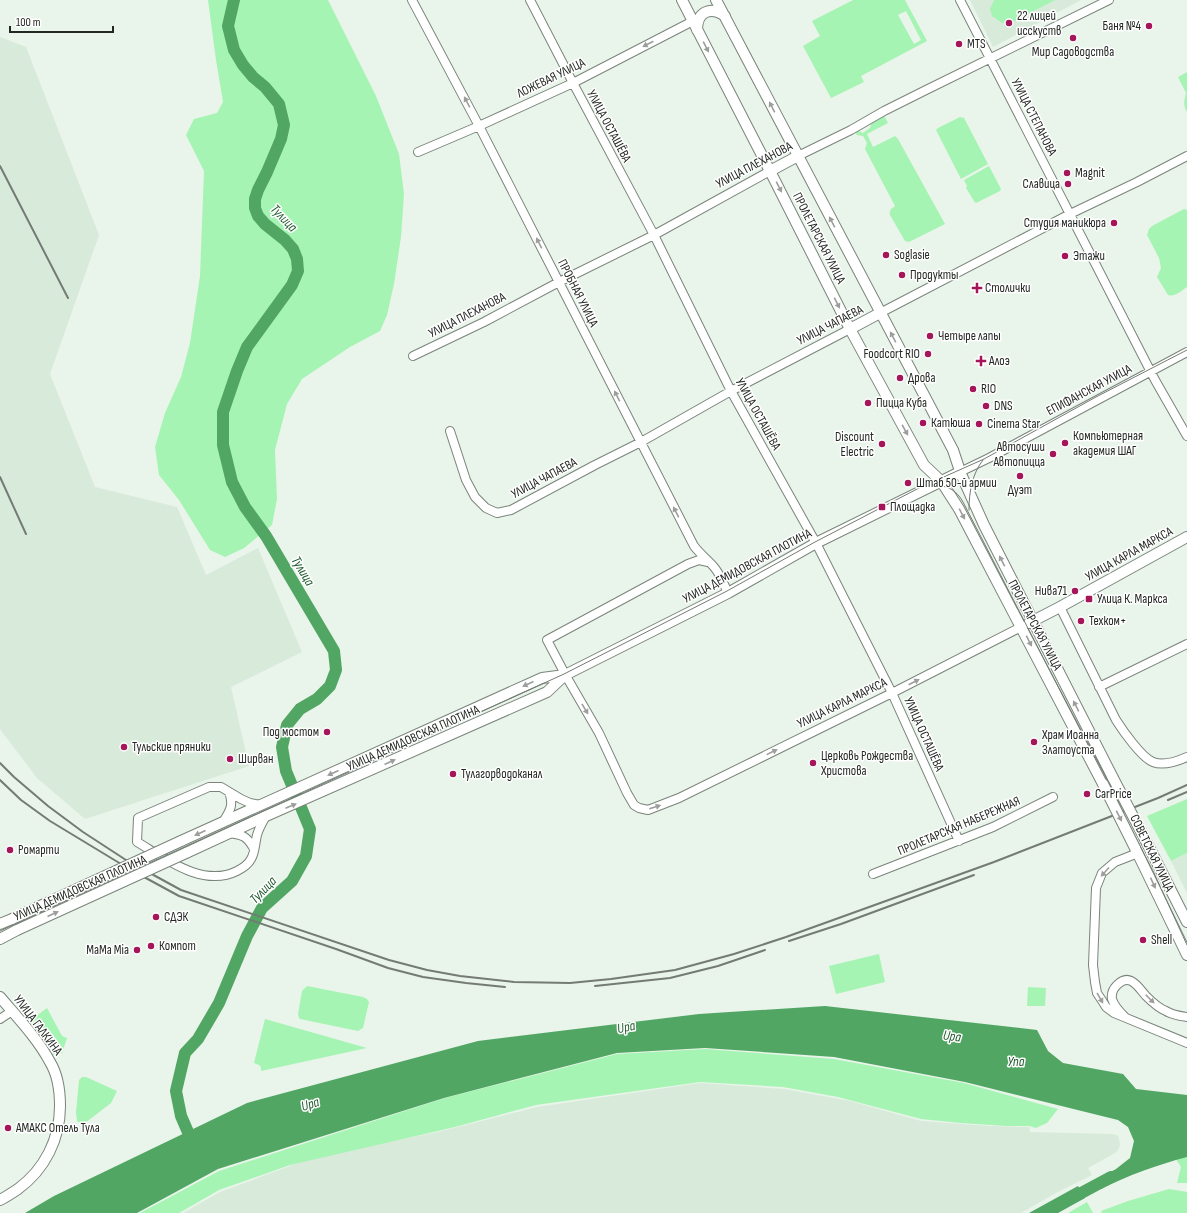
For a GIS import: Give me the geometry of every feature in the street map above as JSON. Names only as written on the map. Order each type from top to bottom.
[{"type":"main road","name":"ПРОЛЕТАРСКАЯ УЛИЦА","points":[[682,0],[850,329],[924,465],[941,481],[959,509],[1103,784]]},
{"type":"main road","name":"ПРОЛЕТАРСКАЯ УЛИЦА","points":[[716,0],[953,450],[960,472],[984,525],[1113,778]]},
{"type":"main road","name":"ЛОЖЕВАЯ УЛИЦА","points":[[693,22],[716,0]]},
{"type":"main road","points":[[693,22],[697,23],[703,14],[714,10],[725,16]]},
{"type":"main road","name":"УЛИЦА ПЛЕХАНОВА","points":[[770,171],[798,156]]},
{"type":"main road","name":"УЛИЦА ЧАПАЕВА","points":[[850,329],[880,313]]},
{"type":"main road","points":[[941,481],[960,472]]},
{"type":"main road","name":"УЛИЦА ДЕМИДОВСКАЯ ПЛОТИНА","points":[[0,939],[266,816],[547,692],[565,675],[728,593],[816,543],[941,481]]},
{"type":"main road","name":"УЛИЦА КАРЛА МАРКСА","points":[[1021,627],[1187,538]]},
{"type":"main road","name":"УЛИЦА ДЕМИДОВСКАЯ ПЛОТИНА","points":[[0,924],[542,678],[565,675]]},
{"type":"main road","points":[[414,736],[427,746]]},
{"type":"main road","name":"СОВЕТСКАЯ УЛИЦА","points":[[1113,778],[1186,918]]},
{"type":"main road","name":"СОВЕТСКАЯ УЛИЦА","points":[[1103,784],[1137,850],[1187,955]]},
{"type":"main road","name":"УЛИЦА ГАЛКИНА","points":[[0,997],[44,1051],[51,1062],[55,1071],[60,1092],[60,1113],[52,1149],[42,1165],[30,1179],[17,1190],[0,1200]]},
{"type":"street","name":"ПРОБНАЯ УЛИЦА","points":[[412,0],[479,126],[694,546],[701,555],[715,567],[728,593]]},
{"type":"street","name":"УЛИЦА ОСТАШЁВА","points":[[530,0],[654,235],[731,391],[816,543],[892,692],[959,841]]},
{"type":"street","name":"УЛИЦА СТЕПАНОВА","points":[[960,0],[1151,371],[1187,436]]},
{"type":"street","name":"УЛИЦА ПЛЕХАНОВА","points":[[798,156],[851,130],[884,111],[1109,0]]},
{"type":"street","name":"ЛОЖЕВАЯ УЛИЦА","points":[[418,152],[573,83],[693,22]]},
{"type":"street","name":"УЛИЦА ЧАПАЕВА","points":[[880,313],[1070,214],[1187,156]]},
{"type":"street","name":"УЛИЦА ПЛЕХАНОВА","points":[[413,356],[484,322],[559,282],[654,235],[770,171]]},
{"type":"street","name":"УЛИЦА ЧАПАЕВА","points":[[450,431],[466,480],[475,497],[486,508],[497,513],[511,510],[641,442],[731,391],[850,329]]},
{"type":"street","name":"ЕПИФАНСКАЯ УЛИЦА","points":[[960,472],[1187,352]]},
{"type":"street","name":"УЛИЦА ДЕМИДОВСКАЯ ПЛОТИНА","points":[[565,675],[547,640],[688,564],[699,560],[708,562]]},
{"type":"street","points":[[1060,607],[1099,687],[1125,734],[1142,754],[1153,762],[1166,763],[1187,757]]},
{"type":"street","name":"УЛИЦА КАРЛА МАРКСА","points":[[565,675],[600,733],[630,799],[639,808],[648,810],[679,798],[1021,627]]},
{"type":"street","points":[[1099,687],[1187,644]]},
{"type":"street","name":"УЛИЦА ДЕМИДОВСКАЯ ПЛОТИНА","points":[[261,805],[250,803],[241,799],[221,787],[209,786],[138,818],[137,842],[187,870],[208,876],[229,875],[244,867],[252,859],[257,835],[266,816]]},
{"type":"street","points":[[222,822],[231,807],[232,800],[229,792]]},
{"type":"street","name":"ПРОЛЕТАРСКАЯ НАБЕРЕЖНАЯ","points":[[873,874],[993,827],[1053,797]]},
{"type":"street","points":[[230,833],[240,834],[250,842],[254,849]]},
{"type":"street","points":[[1137,850],[1115,862],[1102,873],[1096,888],[1093,965],[1094,982],[1097,993],[1106,1007],[1114,1013],[1187,1043]]},
{"type":"street","points":[[1125,1017],[1114,1004],[1112,994],[1114,988],[1120,982],[1127,980],[1139,986],[1154,1003],[1166,1012],[1177,1016],[1187,1017]]},
{"type":"street","points":[[0,1019],[12,1011]]},
{"type":"shaded area","points":[[208,0],[328,0],[376,96],[399,154],[404,194],[401,237],[394,284],[387,315],[380,331],[350,347],[302,379],[287,404],[275,450],[277,499],[272,525],[244,548],[225,557],[210,550],[179,500],[159,475],[155,447],[165,413],[181,377],[190,343],[200,276],[204,171],[186,135],[194,119],[217,113],[223,102]]},
{"type":"shaded area","points":[[853,0],[905,0],[927,41],[861,76],[864,82],[831,98],[803,46],[820,36],[812,21]],"holes":[[[906,11],[921,40],[914,44],[898,15]]]},
{"type":"shaded area","name":"22 лицей исскуств","points":[[970,0],[1081,0],[993,47]]},
{"type":"shaded area","points":[[994,0],[1055,0],[1009,24],[1002,23],[992,16],[990,9]]},
{"type":"shaded area","points":[[0,37],[26,47],[99,235],[50,374],[95,487],[177,507],[206,575],[258,548],[302,652],[231,687],[249,766],[85,819],[37,778],[0,729]]},
{"type":"shaded area","points":[[1187,72],[1187,112],[1184,103],[1186,93],[1178,77]]},
{"type":"shaded area","points":[[884,115],[888,123],[867,134],[873,147],[895,136],[898,139],[945,224],[909,242],[905,241],[890,215],[891,210],[895,206],[865,149],[867,143],[863,136],[857,135],[855,131],[857,130],[863,133],[870,128],[872,121]]},
{"type":"shaded area","points":[[960,117],[964,118],[988,164],[961,179],[936,130]]},
{"type":"shaded area","points":[[989,166],[1001,189],[1000,191],[976,203],[966,188],[967,186],[964,180]]},
{"type":"shaded area","points":[[1184,209],[1187,210],[1187,287],[1176,294],[1168,295],[1157,277],[1161,268],[1159,258],[1147,235],[1152,226]]},
{"type":"shaded area","points":[[1187,799],[1187,853],[1171,861],[1147,816]]},
{"type":"shaded area","points":[[1187,853],[1187,893],[1171,861]]},
{"type":"shaded area","points":[[879,954],[885,982],[836,994],[829,966]]},
{"type":"shaded area","points":[[307,986],[367,999],[369,1002],[363,1028],[358,1031],[300,1019],[298,1014],[302,991]]},
{"type":"shaded area","points":[[1028,987],[1046,988],[1045,1006],[1027,1006]]},
{"type":"shaded area","points":[[47,1008],[62,1036],[67,1038],[62,1053],[53,1055],[28,1022]]},
{"type":"shaded area","points":[[265,1019],[367,1048],[261,1071],[261,1067],[254,1063]]},
{"type":"shaded area","points":[[705,1049],[834,1059],[964,1083],[1058,1109],[1047,1123],[1036,1128],[1029,1126],[961,1123],[921,1119],[838,1097],[783,1087],[700,1082],[536,1105],[455,1127],[290,1165],[219,1190],[179,1213],[140,1213],[219,1171],[445,1098],[617,1054]]},
{"type":"shaded area","points":[[82,1077],[86,1077],[117,1091],[111,1103],[85,1123],[80,1123],[77,1121],[76,1113],[79,1080]]},
{"type":"shaded area","points":[[700,1083],[784,1089],[850,1101],[921,1121],[1029,1127],[1030,1132],[1112,1134],[1117,1135],[1120,1145],[1115,1153],[1088,1168],[1092,1175],[1021,1213],[183,1213],[220,1192],[290,1166],[301,1159],[438,1132],[537,1107]]},
{"type":"shaded area","points":[[1187,1156],[1187,1183],[1177,1183],[1181,1167],[1176,1159]]},
{"type":"shaded area","points":[[1169,1189],[1187,1192],[1187,1213],[1102,1213],[1101,1211],[1128,1201]]},
{"type":"shaded area","points":[[1087,1202],[1093,1213],[1068,1213]]},
{"type":"water","name":"Упа","points":[[825,1006],[1037,1030],[1048,1051],[1063,1063],[1123,1074],[1136,1089],[1187,1095],[1187,1157],[1143,1171],[1101,1189],[1096,1180],[1116,1169],[1130,1158],[1134,1141],[1128,1127],[1118,1120],[965,1082],[834,1057],[705,1048],[617,1053],[444,1098],[218,1169],[137,1213],[25,1213],[54,1196],[247,1103],[478,1041],[699,1014]]},
{"type":"water","points":[[1078,1186],[1085,1198],[1058,1213],[1029,1213]]},
{"type":"waterway","name":"Тулица","points":[[194,1146],[181,1116],[176,1091],[185,1053],[198,1039],[219,1003],[247,936],[262,908],[292,881],[306,856],[310,829],[286,771],[282,747],[287,725],[300,709],[317,699],[330,686],[336,670],[334,651],[266,536],[245,507],[232,482],[223,445],[223,412],[247,347],[292,285],[298,271],[297,259],[293,249],[285,240],[265,224],[258,216],[255,208],[255,199],[258,190],[281,139],[284,125],[279,104],[265,87],[253,77],[243,65],[234,50],[228,26],[234,0]]},
{"type":"waterway","name":"Upa","points":[[1044,1213],[1111,1177]]},
{"type":"tram line","points":[[0,931],[564,674],[727,591],[815,542],[919,488],[984,459],[1096,397],[1187,350]]},
{"type":"tram line","points":[[969,510],[972,484],[976,471],[983,460]]},
{"type":"tram line","points":[[934,486],[943,486],[951,489],[963,502],[1154,873],[1187,945]]},
{"type":"railway","points":[[0,166],[68,298]]},
{"type":"railway","points":[[0,477],[26,534]]},
{"type":"railway","points":[[0,763],[48,806],[83,832],[126,860],[181,890],[389,960],[427,970],[460,976],[514,982],[570,983],[611,979],[675,970],[734,954],[786,937],[994,862],[1158,798],[1187,785]]},
{"type":"railway","points":[[0,780],[21,800],[50,821],[121,864]]},
{"type":"railway","points":[[1168,800],[1187,792]]},
{"type":"railway","points":[[789,941],[841,924],[974,875]]},
{"type":"railway","points":[[144,877],[179,896],[388,968],[423,977],[505,987]]},
{"type":"railway","points":[[595,986],[670,978],[718,966],[765,950]]},
{"type":"place","name":"22 лицей исскуств","points":[[1009,23]]},
{"type":"place","name":"Баня №4","points":[[1149,26]]},
{"type":"place","name":"Мир Садоводства","points":[[1073,38]]},
{"type":"place","name":"MTS","points":[[959,44]]},
{"type":"place","name":"Magnit","points":[[1067,173]]},
{"type":"place","name":"Славица","points":[[1068,184]]},
{"type":"place","name":"Студия маникюра","points":[[1114,223]]},
{"type":"place","name":"Soglasie","points":[[886,255]]},
{"type":"place","name":"Этажи","points":[[1065,256]]},
{"type":"place","name":"Продукты","points":[[902,275]]},
{"type":"place","name":"Столички","points":[[977,288]]},
{"type":"place","name":"Четыре лапы","points":[[930,336]]},
{"type":"place","name":"Foodcort RIO","points":[[928,354]]},
{"type":"place","name":"Алоэ","points":[[981,361]]},
{"type":"place","name":"Дрова","points":[[900,378]]},
{"type":"place","name":"RIO","points":[[973,389]]},
{"type":"place","name":"Пицца Куба","points":[[868,403]]},
{"type":"place","name":"DNS","points":[[986,406]]},
{"type":"place","name":"Катюша","points":[[923,423]]},
{"type":"place","name":"Cinema Star","points":[[979,424]]},
{"type":"place","name":"Компьютерная академия ШАГ","points":[[1065,443]]},
{"type":"place","name":"Discount Electric","points":[[882,444]]},
{"type":"place","name":"Автосуши Автопицца","points":[[1053,454]]},
{"type":"place","name":"Дуэт","points":[[1020,476]]},
{"type":"place","name":"Штаб 50-й армии","points":[[908,483]]},
{"type":"place","name":"Площадка","points":[[882,507]]},
{"type":"place","name":"Нива71","points":[[1075,591]]},
{"type":"place","name":"Улица К. Маркса","points":[[1089,599]]},
{"type":"place","name":"Техком+","points":[[1081,621]]},
{"type":"place","name":"Под мостом","points":[[327,732]]},
{"type":"place","name":"Храм Иоанна Златоуста","points":[[1034,742]]},
{"type":"place","name":"Тульские пряники","points":[[124,747]]},
{"type":"place","name":"Ширван","points":[[230,759]]},
{"type":"place","name":"Церковь Рождества Христова","points":[[813,763]]},
{"type":"place","name":"Тулагорводоканал","points":[[453,774]]},
{"type":"place","name":"CarPrice","points":[[1087,794]]},
{"type":"place","name":"Ромарти","points":[[10,850]]},
{"type":"place","name":"СДЭК","points":[[156,917]]},
{"type":"place","name":"Shell","points":[[1143,940]]},
{"type":"place","name":"Компот","points":[[151,946]]},
{"type":"place","name":"MaMa Mia","points":[[137,950]]},
{"type":"place","name":"АМАКС Отель Тула","points":[[8,1128]]}]
